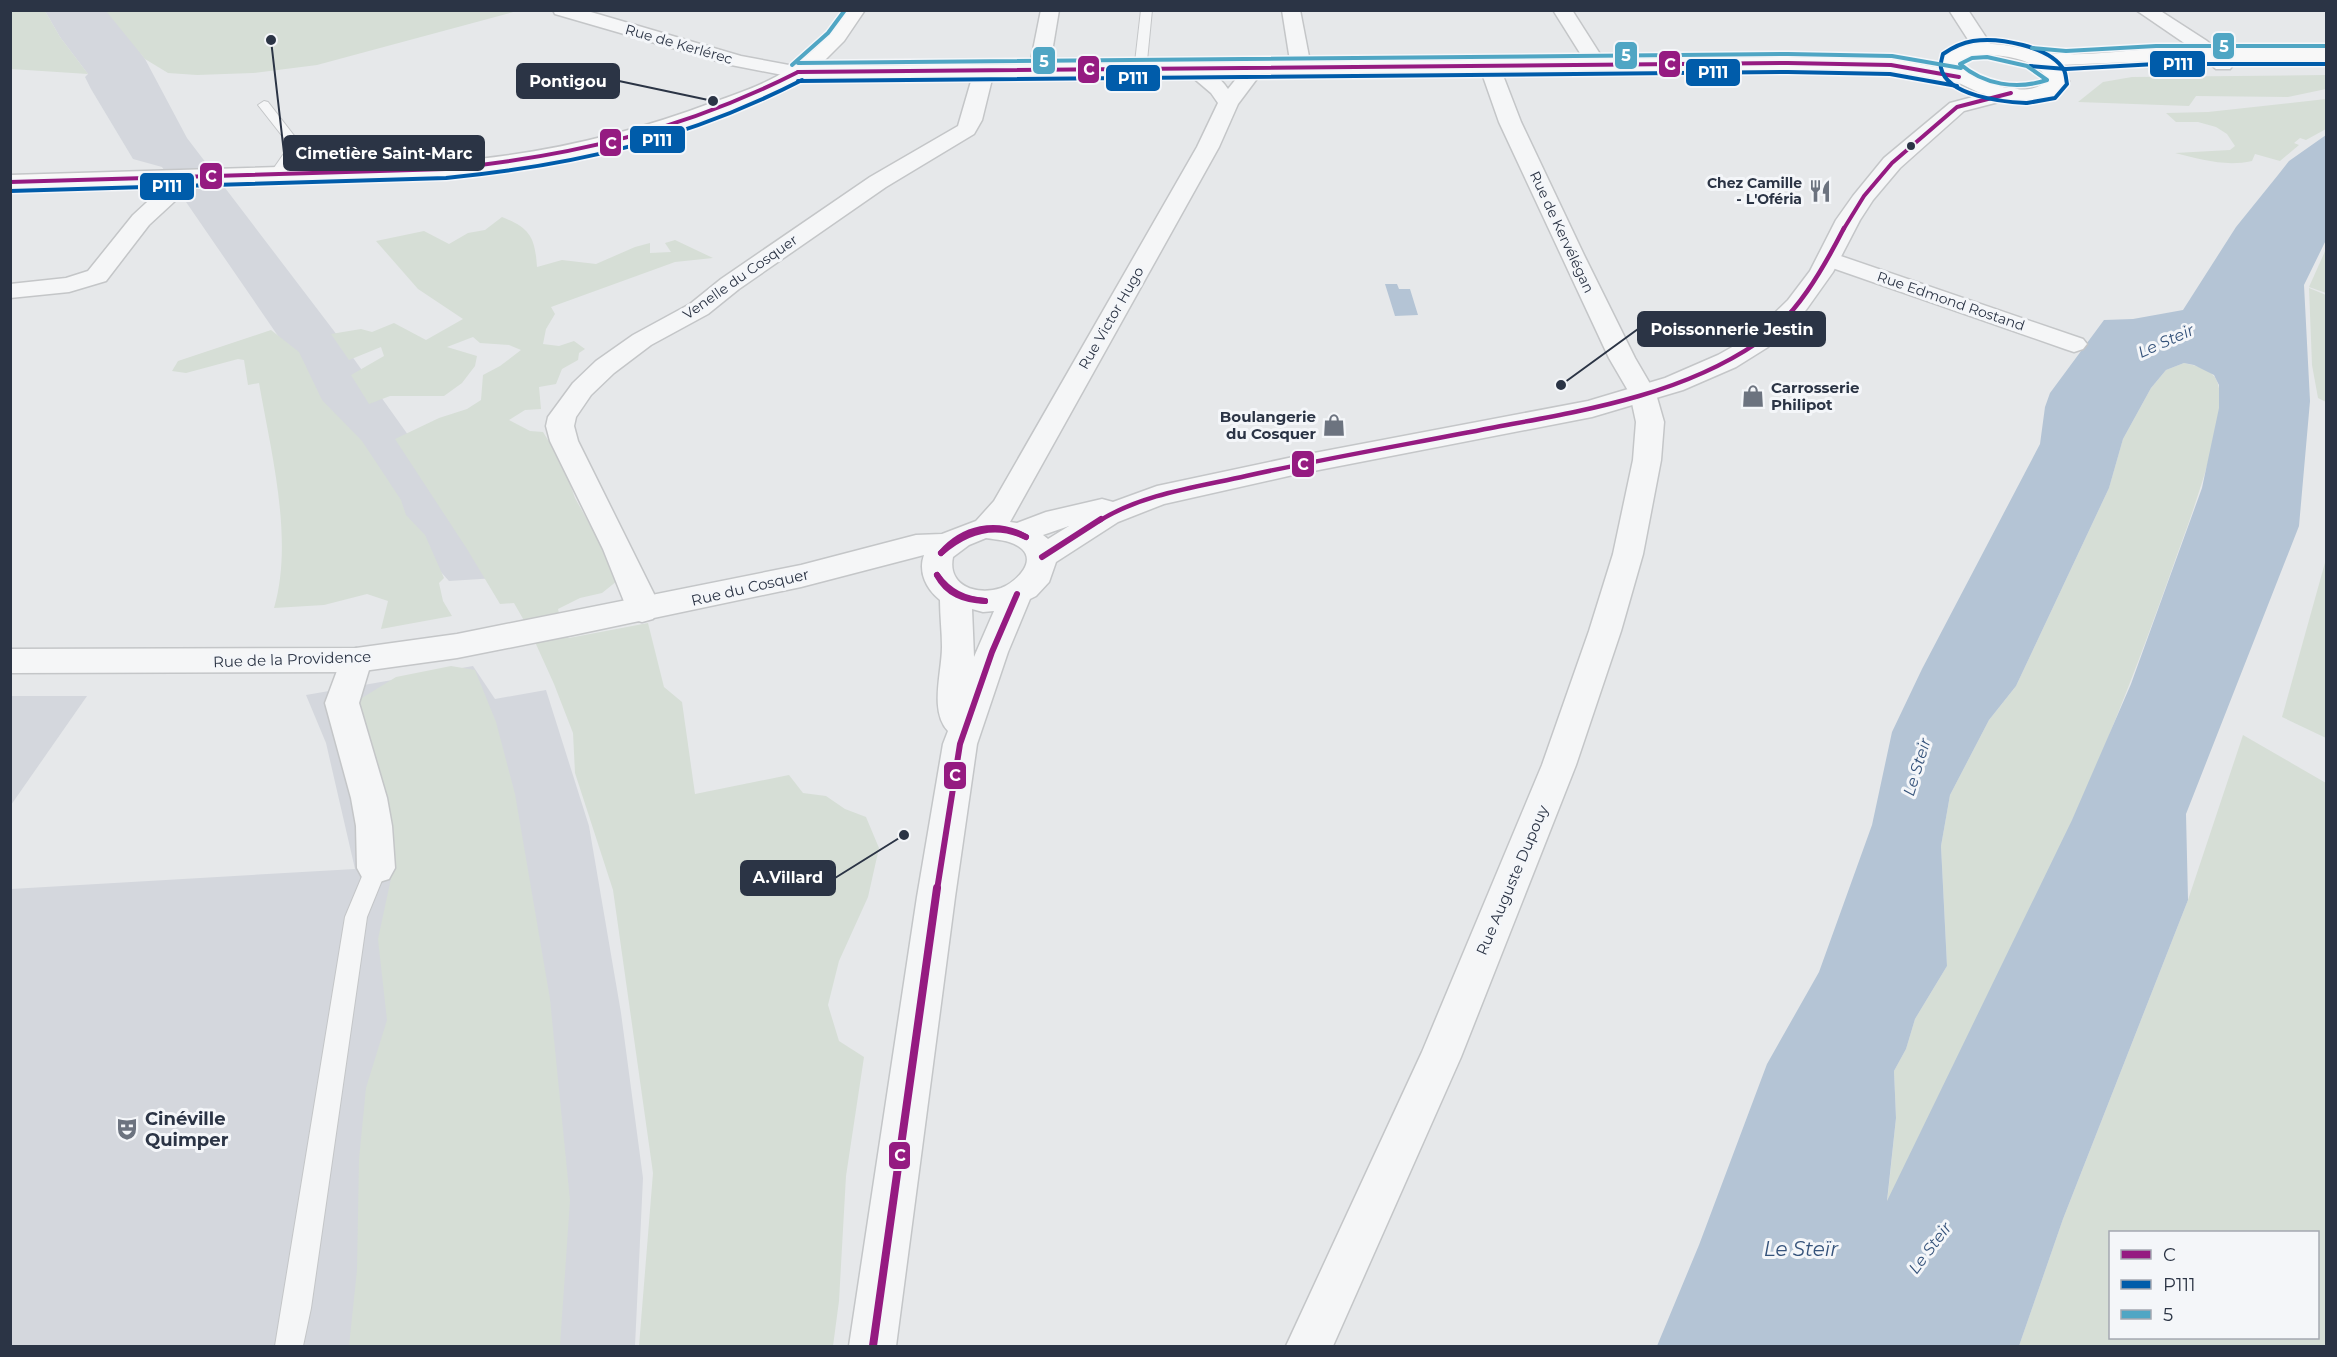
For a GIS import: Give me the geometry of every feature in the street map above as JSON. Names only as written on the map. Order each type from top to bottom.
[{"type":"main road","points":[[10,182],[461,168],[552,156],[633,137],[686,121],[764,89],[798,72],[835,39],[856,10]]},
{"type":"main road","points":[[798,72],[1140,71],[1301,67],[1788,63],[1952,57],[1968,50],[1983,48],[2031,57],[2074,60],[2156,55],[2326,65]]},
{"type":"main road","points":[[1788,63],[1891,65],[1964,80],[2011,93],[2040,93],[2051,90],[2059,81],[2082,72],[2116,66],[2326,55]]},
{"type":"main road","points":[[1952,57],[1950,67],[1964,80]]},
{"type":"main road","points":[[2031,57],[2051,68],[2059,81]]},
{"type":"street","name":"Rue de Kerlérec","points":[[562,10],[738,61],[798,72]]},
{"type":"street","points":[[1039,70],[1050,10]]},
{"type":"street","points":[[1291,10],[1301,67]]},
{"type":"street","points":[[1562,10],[1597,65]]},
{"type":"street","points":[[1958,10],[1983,48]]},
{"type":"street","points":[[2145,10],[2193,40],[2218,60]]},
{"type":"street","name":"Rue de Kervélégan","points":[[1489,65],[1507,114],[1572,255],[1622,358],[1643,394]]},
{"type":"street","name":"Rue Victor Hugo","points":[[986,528],[998,517],[1007,503],[1208,147],[1228,103],[1255,68]]},
{"type":"street","points":[[1194,70],[1218,89],[1228,103]]},
{"type":"street","name":"Venelle du Cosquer","points":[[642,611],[638,594],[618,549],[564,441],[560,421],[570,404],[594,376],[642,340],[699,309],[730,284],[878,182],[967,130],[972,120],[984,71]]},
{"type":"street","points":[[1957,107],[1964,80]]},
{"type":"street","points":[[1042,557],[1088,526],[1131,505],[1157,496],[1225,480],[1560,416],[1643,394],[1727,361],[1759,342],[1797,305],[1829,259],[1848,220],[1871,187],[1892,163],[1957,107],[2011,93]]},
{"type":"street","points":[[10,291],[69,285],[97,276],[141,220],[167,196],[182,178]]},
{"type":"street","name":"Rue Edmond Rostand","points":[[1829,259],[2074,344]]},
{"type":"street","name":"Rue Auguste Dupouy","points":[[1309,1347],[1440,1057],[1558,765],[1605,631],[1638,507],[1647,460],[1650,422],[1643,394]]},
{"type":"street","points":[[1020,533],[1056,519],[1131,505]]},
{"type":"street","points":[[946,584],[969,600],[985,601],[1017,594],[1038,578],[1042,567],[1042,557],[1038,547],[1020,533],[986,528],[958,537],[940,553],[936,563],[946,584],[958,676],[955,706],[960,744]]},
{"type":"street","name":"Rue du Cosquer","points":[[642,611],[858,562],[916,545],[948,544]]},
{"type":"street","name":"Rue du Cosquer","points":[[858,562],[946,584]]},
{"type":"street","points":[[873,1347],[940,864],[960,744],[992,652],[1017,594]]},
{"type":"street","name":"Rue de la Providence","points":[[10,661],[356,660],[457,646],[642,611]]},
{"type":"street","points":[[356,660],[342,703],[369,798],[374,826],[376,868]]},
{"type":"lane","points":[[1140,71],[1147,10]]},
{"type":"lane","points":[[264,105],[293,142],[291,152],[276,175]]},
{"type":"lane","points":[[289,1347],[297,1308],[356,917],[376,868]]},
{"type":"shaded area","points":[[10,11],[45,11],[60,37],[88,74],[11,69]]},
{"type":"shaded area","points":[[45,11],[110,11],[145,59],[187,138],[334,331],[453,498],[496,578],[449,581],[403,530],[298,365],[162,167],[133,159],[91,89],[85,77],[88,74],[60,37]]},
{"type":"shaded area","points":[[106,11],[517,11],[317,65],[253,73],[197,75],[168,73],[145,59]]},
{"type":"shaded area","points":[[2326,75],[2326,89],[2288,97],[2196,96],[2189,106],[2078,102],[2103,82],[2132,77]]},
{"type":"shaded area","points":[[2326,99],[2326,129],[2306,140],[2300,138],[2294,143],[2299,145],[2280,161],[2255,154],[2252,161],[2222,163],[2175,153],[2230,150],[2235,146],[2227,134],[2216,127],[2198,122],[2176,122],[2166,113],[2208,112]]},
{"type":"shaded area","points":[[502,217],[519,225],[529,235],[535,248],[537,267],[562,260],[596,264],[650,243],[650,253],[671,252],[665,243],[675,240],[713,258],[675,262],[551,307],[555,314],[546,329],[543,344],[559,346],[574,341],[585,349],[579,353],[578,360],[562,369],[556,384],[539,387],[541,409],[525,410],[509,420],[530,431],[543,432],[563,464],[575,498],[608,557],[617,581],[602,593],[580,598],[558,609],[560,617],[526,624],[514,603],[500,604],[395,439],[439,418],[467,409],[481,400],[483,375],[500,366],[521,350],[509,345],[480,343],[473,337],[447,347],[477,356],[475,366],[462,383],[444,396],[390,396],[369,404],[351,375],[384,356],[381,347],[349,360],[331,334],[361,329],[372,332],[394,323],[426,340],[463,319],[418,289],[376,241],[424,231],[449,244],[468,233],[485,230]]},
{"type":"shaded area","points":[[2326,249],[2326,293],[2309,287]]},
{"type":"shaded area","points":[[2309,288],[2326,295],[2326,402],[2318,398],[2312,365]]},
{"type":"shaded area","points":[[271,330],[299,352],[322,400],[362,441],[401,500],[406,515],[425,535],[444,578],[439,583],[443,601],[452,616],[381,629],[388,601],[367,594],[324,605],[274,608],[280,582],[281,525],[274,467],[259,383],[248,385],[244,360],[238,359],[186,373],[172,371],[178,361]]},
{"type":"shaded area","points":[[2184,363],[2205,369],[2213,375],[2218,384],[2220,400],[2213,444],[2190,518],[2128,689],[2087,788],[2027,917],[1887,1203],[1896,1118],[1894,1071],[1906,1049],[1915,1019],[1947,966],[1941,846],[1950,795],[1989,720],[2016,686],[2109,488],[2123,439],[2151,388],[2166,370]]},
{"type":"shaded area","points":[[2326,559],[2326,738],[2282,717]]},
{"type":"shaded area","points":[[648,623],[664,687],[682,702],[695,794],[789,775],[803,793],[826,796],[845,809],[866,817],[879,848],[868,897],[839,961],[828,1005],[839,1041],[864,1057],[846,1176],[839,1301],[833,1346],[639,1346],[653,1173],[613,890],[575,773],[573,733],[535,642],[564,634],[569,638]]},
{"type":"shaded area","points":[[451,666],[475,670],[496,722],[515,794],[550,999],[570,1200],[560,1346],[349,1346],[357,1270],[359,1159],[366,1088],[387,1020],[378,939],[393,869],[357,701],[396,677]]},
{"type":"shaded area","points":[[473,666],[495,699],[546,690],[589,826],[621,1013],[643,1178],[635,1346],[11,1346],[11,889],[355,869],[326,743],[306,695]]},
{"type":"shaded area","points":[[10,696],[87,696],[11,805]]},
{"type":"shaded area","points":[[2243,735],[2326,783],[2326,1346],[2019,1346],[2063,1219],[2188,900]]},
{"type":"water","name":"Le Steïr","points":[[2326,135],[2326,240],[2304,285],[2310,401],[2299,526],[2186,814],[2188,900],[2063,1219],[2019,1346],[1657,1346],[1699,1245],[1767,1064],[1819,972],[1872,825],[1892,732],[1922,669],[2040,444],[2045,407],[2050,393],[2104,320],[2133,319],[2183,310],[2236,227],[2289,161]],"holes":[[[2184,363],[2194,365],[2214,375],[2219,385],[2219,408],[2202,488],[2131,684],[2072,820],[1887,1201],[1896,1118],[1894,1071],[1906,1049],[1915,1019],[1947,966],[1941,846],[1950,795],[1989,720],[2016,686],[2109,488],[2123,439],[2151,388],[2166,370]]]},
{"type":"water","points":[[1385,284],[1397,284],[1399,289],[1410,289],[1418,315],[1395,316]]},
{"type":"transit line","name":"5","points":[[792,65],[828,33],[845,10]]},
{"type":"transit line","name":"P111","points":[[2026,103],[1985,98],[1955,86],[1945,78],[1941,67],[1943,54],[1956,45],[1994,40],[2036,50],[2053,59],[2064,71],[2067,84],[2055,98],[2027,103]]},
{"type":"transit line","name":"5","points":[[2032,48],[2066,51],[2156,46],[2326,46]]},
{"type":"transit line","name":"5","points":[[798,63],[1788,54],[1892,56],[1961,68]]},
{"type":"transit line","name":"5","points":[[1987,57],[2027,66],[2047,80],[2026,85],[2001,84],[1978,77],[1960,64],[1972,58],[1987,57]]},
{"type":"transit line","name":"C","points":[[798,72],[1788,63],[1891,65],[1959,77]]},
{"type":"transit line","name":"P111","points":[[2030,66],[2066,69],[2156,64],[2326,64]]},
{"type":"transit line","name":"C","points":[[10,182],[446,169],[537,158],[627,139],[672,126],[715,111],[798,72]]},
{"type":"transit line","name":"P111","points":[[798,81],[1788,72],[1890,74],[1957,86]]},
{"type":"transit line","name":"P111","points":[[10,191],[446,178],[538,167],[630,148],[675,135],[761,101],[802,80]]},
{"type":"transit line","name":"C","points":[[1042,557],[1108,515],[1157,496],[1293,466],[1592,409],[1674,384],[1727,361],[1759,342],[1797,305],[1821,272],[1848,220],[1864,196],[1892,163],[1957,107],[2011,93]]},
{"type":"transit line","name":"C","points":[[941,553],[958,537],[981,529],[1005,528],[1026,537]]},
{"type":"transit line","name":"C","points":[[941,553],[959,539],[981,530],[1004,529],[1026,537]]},
{"type":"transit line","name":"C","points":[[937,575],[952,591],[971,599],[985,601]]},
{"type":"transit line","name":"C","points":[[937,575],[950,592],[970,600],[985,601]]},
{"type":"transit line","name":"C","points":[[873,1346],[936,897],[960,744],[992,652],[1017,594]]},
{"type":"place","name":"Cimetière Saint-Marc","points":[[271,40]]},
{"type":"place","name":"Pontigou","points":[[713,101]]},
{"type":"place","name":"Chez Camille - L'Oféria","points":[[1820,191]]},
{"type":"place","name":"Poissonnerie Jestin","points":[[1561,385]]},
{"type":"place","name":"Carrosserie Philipot","points":[[1753,396]]},
{"type":"place","name":"Boulangerie du Cosquer","points":[[1334,425]]},
{"type":"place","name":"A.Villard","points":[[904,835]]},
{"type":"place","name":"Cinéville Quimper","points":[[127,1129]]},
{"type":"water label","name":"Le Steir","points":[[2166,341]]},
{"type":"water label","name":"Le Steir","points":[[1917,767]]},
{"type":"water label","name":"Le Steir","points":[[1930,1248]]}]
